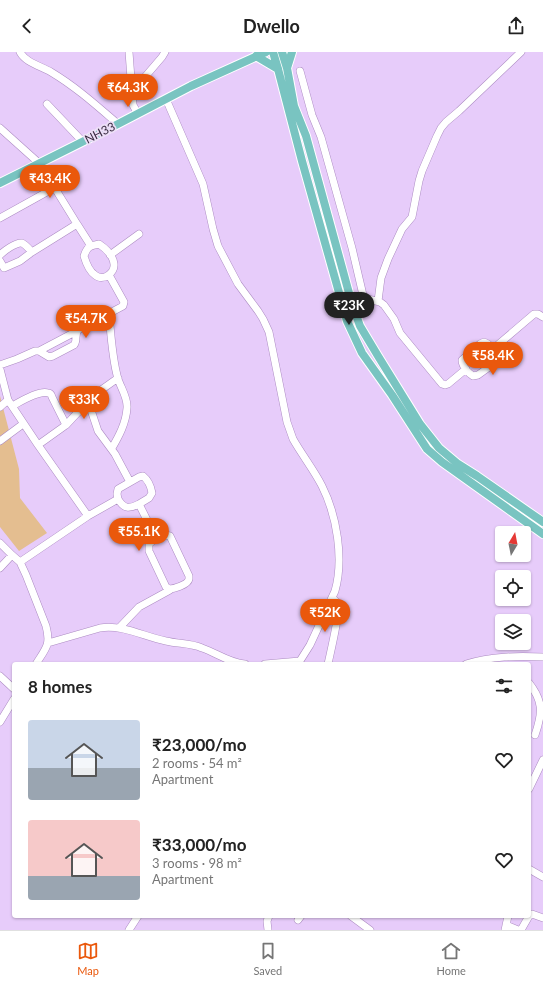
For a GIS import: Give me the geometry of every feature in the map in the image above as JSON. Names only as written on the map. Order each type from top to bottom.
[{"type":"main road","name":"NH33","points":[[0,183],[208,78],[266,52]]},
{"type":"main road","points":[[273,52],[282,69],[306,136],[352,304],[360,326],[420,424],[439,448],[458,464],[543,522]]},
{"type":"main road","points":[[282,52],[282,69],[302,161],[347,321],[362,353],[428,449],[442,462],[543,534]]},
{"type":"main road","points":[[282,69],[292,52]]},
{"type":"main road","points":[[256,56],[282,69]]},
{"type":"street","points":[[20,52],[27,60],[74,86],[118,124]]},
{"type":"street","points":[[128,52],[132,105],[138,114]]},
{"type":"street","points":[[132,92],[165,52]]},
{"type":"street","points":[[378,301],[381,278],[402,229],[412,217],[422,171],[441,128],[521,52]]},
{"type":"street","points":[[300,71],[312,115],[321,137],[352,248],[363,295],[368,300],[378,301],[384,305],[394,319],[400,333],[442,384],[448,384],[466,370]]},
{"type":"street","points":[[166,99],[203,184],[218,246],[238,284],[258,311],[269,332],[286,422],[290,432],[323,487],[336,522],[338,535],[338,583],[310,645],[300,662]]},
{"type":"street","points":[[47,104],[83,142]]},
{"type":"street","points":[[0,128],[40,164],[91,246]]},
{"type":"street","points":[[0,218],[54,188]]},
{"type":"street","points":[[0,261],[2,269],[20,261],[77,224]]},
{"type":"street","points":[[110,255],[139,234]]},
{"type":"street","points":[[0,255],[20,243],[24,244],[32,252]]},
{"type":"street","points":[[99,244],[105,248],[110,255],[114,263],[114,268],[109,275],[99,278],[94,275],[88,266],[84,256],[86,249],[91,246],[99,244]]},
{"type":"street","points":[[0,365],[35,351],[39,351],[123,306],[124,302],[109,275]]},
{"type":"street","points":[[109,314],[118,378],[127,408],[120,432],[112,448]]},
{"type":"street","points":[[493,349],[534,314],[538,314],[543,317]]},
{"type":"street","points":[[39,351],[49,357],[59,353],[75,344],[77,332]]},
{"type":"street","points":[[484,342],[493,349],[498,357],[498,360],[478,375],[472,376],[462,364],[462,360],[484,342]]},
{"type":"street","points":[[0,369],[10,403],[88,516]]},
{"type":"street","points":[[38,445],[66,425],[94,395],[118,378]]},
{"type":"street","points":[[0,407],[38,393],[47,392],[51,394],[66,425]]},
{"type":"street","points":[[88,401],[101,437],[112,448],[130,482]]},
{"type":"street","points":[[0,441],[24,424]]},
{"type":"street","points":[[143,476],[146,478],[152,493],[132,508],[126,507],[122,504],[116,494],[118,489],[130,482],[143,476]]},
{"type":"street","points":[[20,562],[88,516],[118,498]]},
{"type":"street","points":[[139,504],[156,538]]},
{"type":"street","points":[[119,628],[139,607],[170,590],[187,583],[189,576],[170,536],[166,535],[156,538],[149,544],[149,551],[164,584],[170,590]]},
{"type":"street","points":[[0,543],[20,562],[46,626],[48,643],[37,662]]},
{"type":"street","points":[[0,568],[12,555]]},
{"type":"street","points":[[328,662],[338,612],[338,605],[332,598]]},
{"type":"street","points":[[48,643],[110,626],[160,640],[197,646],[235,662]]},
{"type":"street","points":[[473,662],[496,657],[512,660],[543,657]]},
{"type":"street","points":[[0,676],[12,687]]},
{"type":"street","points":[[531,685],[538,692],[542,701],[542,713],[535,735]]},
{"type":"street","points":[[0,722],[12,702]]},
{"type":"street","points":[[531,785],[543,760]]},
{"type":"street","points":[[531,915],[543,918]]},
{"type":"street","points":[[129,930],[137,918]]},
{"type":"street","points":[[268,918],[267,922],[268,930]]},
{"type":"street","points":[[353,918],[366,929]]},
{"type":"street","points":[[508,918],[505,928],[519,930],[528,918]]},
{"type":"shaded area","points":[[0,396],[19,469],[20,498],[47,533],[19,551],[0,527]]}]
